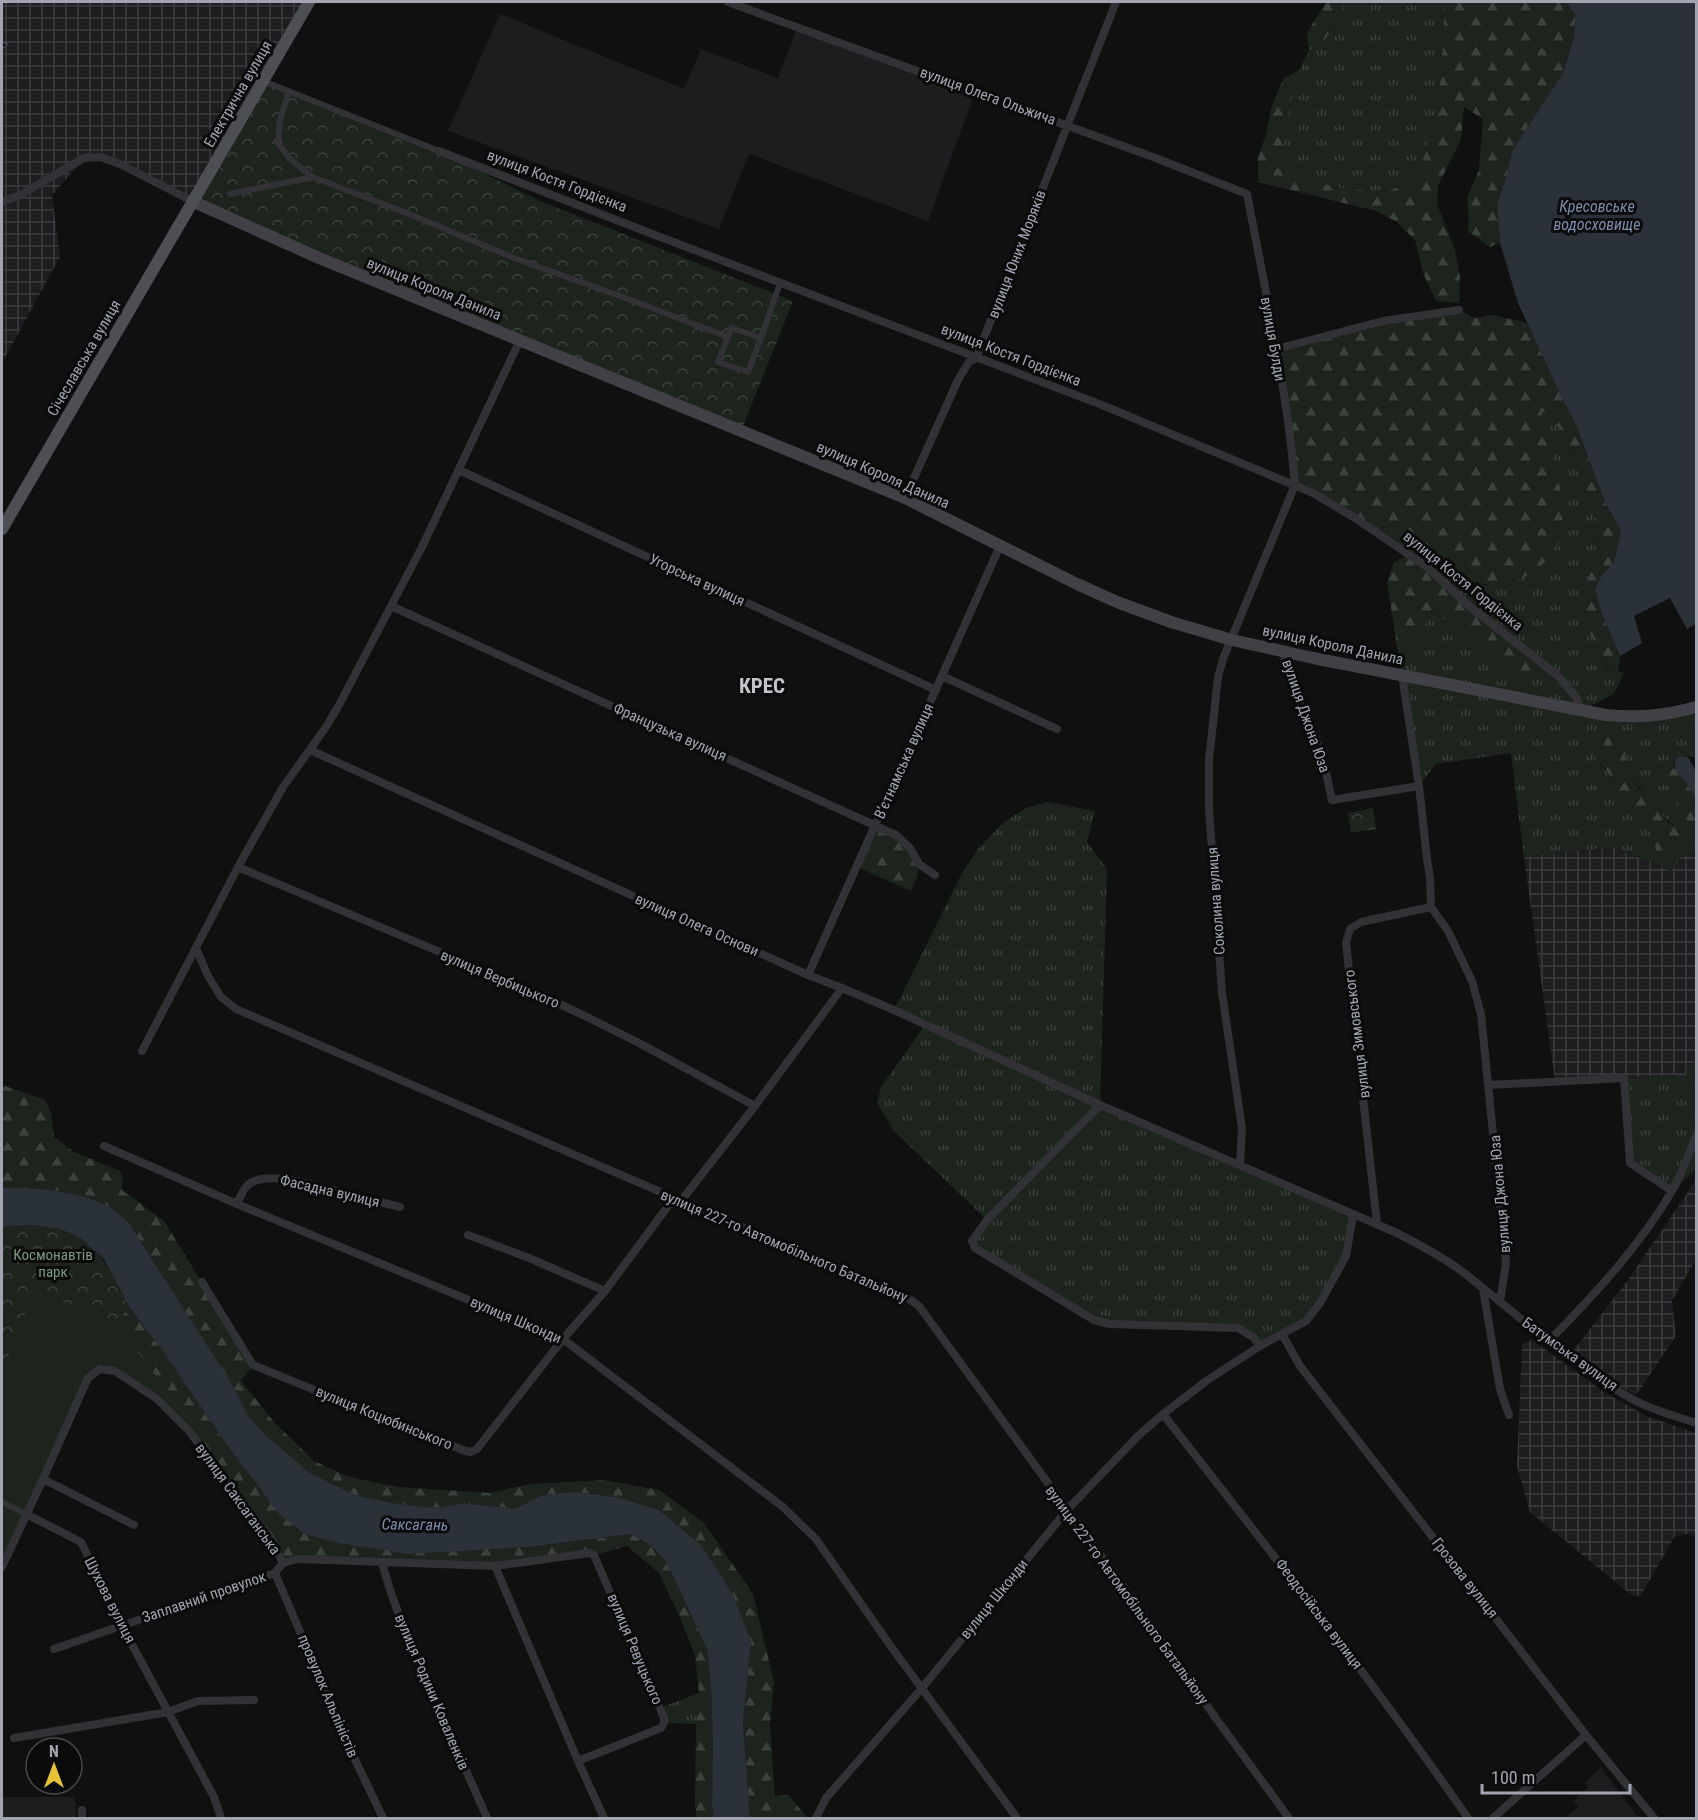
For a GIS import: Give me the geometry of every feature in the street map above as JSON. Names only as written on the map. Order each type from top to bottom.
[{"type":"main road","name":"Електрична вулиця","points":[[192,201],[309,2]]},
{"type":"main road","name":"вулиця Короля Данила","points":[[192,201],[319,258],[905,498],[1117,602],[1171,622],[1283,651],[1581,710]]},
{"type":"main road","name":"Січеславська вулиця","points":[[2,529],[192,201]]},
{"type":"main road","points":[[1581,710],[1630,717],[1652,717],[1696,707]]},
{"type":"street","name":"вулиця Олега Ольжича","points":[[728,2],[1067,125],[1247,194]]},
{"type":"street","name":"вулиця Юних Моряків","points":[[905,498],[958,380],[969,362],[976,358],[1116,2]]},
{"type":"street","name":"вулиця Костя Гордієнка","points":[[263,81],[780,283],[1102,405],[1295,485],[1356,518],[1411,555],[1469,606],[1557,675],[1576,697],[1581,710]]},
{"type":"street","points":[[289,91],[280,120],[278,143],[290,159],[312,177],[514,258],[728,337]]},
{"type":"street","points":[[2,202],[20,195],[84,158],[95,157],[106,158],[122,165],[192,201]]},
{"type":"street","points":[[230,194],[312,177]]},
{"type":"street","name":"вулиця Булди","points":[[1247,194],[1276,349],[1295,485]]},
{"type":"street","points":[[761,338],[731,328],[718,362],[748,372],[761,338],[780,283]]},
{"type":"street","points":[[1276,349],[1383,321],[1459,310]]},
{"type":"street","points":[[142,1051],[238,867],[283,787],[331,720],[392,606],[520,340]]},
{"type":"street","name":"Угорська вулиця","points":[[459,470],[936,690]]},
{"type":"street","name":"Соколина вулиця","points":[[1240,1164],[1242,1128],[1222,993],[1209,799],[1209,760],[1218,677],[1223,659],[1295,485]]},
{"type":"street","name":"Вʼєтнамська вулиця","points":[[808,975],[1000,546]]},
{"type":"street","name":"Французька вулиця","points":[[392,606],[896,835],[910,848],[919,864],[935,875]]},
{"type":"street","name":"вулиця Джона Юза","points":[[1283,651],[1292,685],[1316,738],[1332,800],[1419,786]]},
{"type":"street","points":[[1402,675],[1419,786],[1430,878],[1431,907]]},
{"type":"street","points":[[942,676],[1057,729]]},
{"type":"street","name":"вулиця Олега Основи","points":[[310,750],[808,975],[894,1010],[1100,1105]]},
{"type":"street","name":"вулиця Вербицького","points":[[238,867],[516,984],[639,1043],[755,1106]]},
{"type":"street","name":"вулиця Джона Юза","points":[[1431,907],[1448,931],[1472,981],[1481,1014],[1506,1263],[1500,1302]]},
{"type":"street","name":"вулиця Зимовського","points":[[1377,1224],[1346,943],[1350,929],[1361,922],[1431,907]]},
{"type":"street","name":"вулиця 227-го Автомобільного Батальйону","points":[[196,948],[220,997],[236,1009],[909,1299],[919,1306],[1289,1818]]},
{"type":"street","points":[[563,1339],[605,1292],[755,1106],[842,988]]},
{"type":"street","points":[[1489,1085],[1624,1078],[1630,1163],[1672,1191]]},
{"type":"street","points":[[1100,1105],[987,1220],[972,1241],[975,1248],[1094,1320],[1110,1323],[1238,1328],[1253,1337],[1260,1346]]},
{"type":"street","name":"Батумська вулиця","points":[[1100,1105],[1377,1224],[1427,1249],[1459,1269],[1587,1371],[1633,1399],[1696,1423]]},
{"type":"street","points":[[1549,1341],[1622,1263],[1672,1191],[1696,1136]]},
{"type":"street","name":"вулиця Шконди","points":[[104,1146],[237,1204],[563,1339],[766,1494],[816,1539],[1017,1818]]},
{"type":"street","name":"Фасадна вулиця","points":[[237,1204],[245,1187],[252,1181],[275,1178],[288,1179],[400,1207]]},
{"type":"street","name":"вулиця Шконди","points":[[816,1818],[826,1798],[922,1688],[1066,1510],[1138,1436],[1209,1379],[1260,1346],[1306,1321],[1320,1304],[1346,1256],[1353,1215]]},
{"type":"street","points":[[468,1234],[605,1292]]},
{"type":"street","name":"вулиця Коцюбинського","points":[[202,1282],[253,1365],[471,1452],[477,1449],[563,1339]]},
{"type":"street","points":[[1483,1288],[1500,1389],[1509,1415]]},
{"type":"street","name":"Грозова вулиця","points":[[1282,1334],[1300,1365],[1586,1735],[1654,1818]]},
{"type":"street","name":"вулиця Саксаганська","points":[[2,1567],[88,1378],[100,1370],[115,1371],[157,1399],[189,1431],[270,1538],[283,1563],[298,1559],[495,1566],[590,1553],[594,1555]]},
{"type":"street","name":"Феодосійська вулиця","points":[[1163,1414],[1408,1732],[1468,1818]]},
{"type":"street","points":[[43,1479],[134,1526]]},
{"type":"street","points":[[2,1502],[27,1514]]},
{"type":"street","name":"Шухова вулиця","points":[[27,1514],[81,1542],[122,1626],[214,1797],[221,1818]]},
{"type":"street","name":"вулиця Ревуцького","points":[[578,1761],[661,1728],[664,1723],[664,1718],[594,1555]]},
{"type":"street","name":"Заплавний провулок","points":[[54,1649],[275,1573],[283,1563]]},
{"type":"street","name":"вулиця Родини Коваленків","points":[[382,1563],[407,1636],[487,1818]]},
{"type":"street","points":[[495,1566],[604,1818]]},
{"type":"street","name":"провулок Альпіністів","points":[[275,1573],[350,1749],[383,1818]]},
{"type":"street","points":[[14,1738],[168,1713],[198,1701],[254,1700]]},
{"type":"street","points":[[1493,1818],[1586,1735]]},
{"type":"shaded area","points":[[2,2],[309,2],[192,201],[106,158],[84,159],[52,195],[60,257],[2,363]]},
{"type":"shaded area","points":[[500,14],[684,89],[701,49],[778,78],[797,28],[975,92],[928,221],[749,154],[719,229],[448,131]]},
{"type":"shaded area","points":[[1613,847],[1671,871],[1682,856],[1696,851],[1696,1060],[1683,1075],[1555,1081],[1524,857]]},
{"type":"shaded area","points":[[1696,1180],[1696,1259],[1672,1301],[1676,1336],[1636,1395],[1611,1383],[1573,1351],[1628,1280]]},
{"type":"shaded area","points":[[1532,1340],[1604,1392],[1646,1416],[1696,1433],[1696,1536],[1687,1534],[1675,1536],[1641,1595],[1634,1597],[1530,1512],[1517,1466],[1522,1344]]},
{"type":"shaded area","points":[[1601,1767],[1639,1818],[1565,1818],[1579,1806],[1573,1801],[1588,1787],[1585,1783]]},
{"type":"shaded area","points":[[2,1797],[75,1797],[76,1818],[2,1818]]},
{"type":"green space","points":[[1326,2],[1346,2],[1329,34],[1322,43],[1309,50],[1307,33]]},
{"type":"green space","points":[[1346,2],[1438,2],[1444,8],[1439,93],[1429,142],[1414,181],[1385,192],[1340,188],[1293,175],[1280,161],[1289,105],[1302,65],[1308,52],[1329,34]]},
{"type":"green space","points":[[1438,2],[1566,2],[1576,16],[1574,37],[1563,73],[1512,151],[1507,175],[1497,203],[1500,243],[1490,247],[1468,231],[1467,198],[1479,170],[1483,119],[1464,107],[1461,139],[1438,186],[1437,204],[1455,250],[1460,277],[1459,303],[1436,301],[1423,273],[1415,240],[1397,222],[1376,211],[1258,182],[1258,157],[1266,135],[1272,105],[1284,78],[1301,69],[1291,100],[1281,161],[1293,175],[1340,188],[1385,192],[1414,181],[1429,142],[1439,93],[1444,8]]},
{"type":"green space","points":[[263,81],[439,151],[540,201],[793,301],[741,431],[192,201]]},
{"type":"green space","points":[[1462,311],[1474,318],[1493,315],[1527,323],[1577,427],[1604,500],[1621,531],[1614,562],[1602,575],[1603,617],[1620,656],[1618,672],[1609,670],[1586,625],[1581,605],[1596,551],[1595,516],[1566,437],[1547,413],[1543,412],[1541,417],[1557,475],[1562,505],[1560,540],[1549,558],[1528,575],[1500,586],[1486,585],[1454,561],[1443,561],[1427,568],[1542,665],[1533,674],[1520,675],[1504,667],[1430,610],[1422,635],[1398,652],[1387,583],[1394,562],[1410,555],[1295,485],[1276,349],[1383,321]]},
{"type":"green space","points":[[1542,412],[1547,413],[1566,437],[1595,516],[1596,551],[1581,605],[1608,670],[1624,673],[1614,694],[1583,710],[1606,715],[1696,707],[1696,757],[1685,756],[1673,764],[1675,769],[1666,767],[1690,826],[1682,830],[1661,814],[1643,794],[1630,770],[1624,745],[1600,765],[1609,774],[1616,790],[1625,797],[1645,823],[1653,838],[1658,858],[1667,855],[1674,848],[1696,840],[1696,851],[1682,856],[1672,871],[1613,847],[1524,857],[1511,753],[1436,764],[1419,786],[1398,652],[1422,635],[1429,610],[1452,625],[1504,667],[1427,567],[1440,560],[1457,561],[1486,586],[1562,513],[1551,452],[1541,417]]},
{"type":"green space","points":[[1608,730],[1615,733],[1624,745],[1626,759],[1638,788],[1668,822],[1682,830],[1689,826],[1666,775],[1666,767],[1675,769],[1696,797],[1696,840],[1674,848],[1667,855],[1658,858],[1653,838],[1645,823],[1625,797],[1616,790],[1609,774],[1592,753],[1593,740],[1597,734]]},
{"type":"green space","points":[[1048,802],[1095,811],[1087,842],[1107,869],[1100,1105],[1353,1215],[1346,1256],[1306,1321],[1260,1346],[1245,1331],[1094,1320],[975,1248],[972,1241],[987,1220],[893,1130],[877,1103],[881,1087],[925,1025],[894,1010],[961,875],[977,850],[1002,824],[1026,808]]},
{"type":"green space","points":[[1373,808],[1376,829],[1351,833],[1348,813]]},
{"type":"green space","points":[[875,826],[896,835],[919,864],[911,891],[857,867]]},
{"type":"green space","points":[[1696,1060],[1696,1169],[1672,1191],[1630,1163],[1624,1078],[1683,1075]]},
{"type":"green space","points":[[2,1085],[45,1100],[51,1113],[54,1137],[74,1152],[120,1171],[123,1180],[122,1190],[164,1221],[253,1365],[241,1381],[275,1423],[314,1461],[349,1477],[399,1487],[490,1493],[530,1484],[604,1480],[659,1490],[704,1523],[753,1594],[774,1682],[770,1724],[775,1796],[788,1795],[807,1817],[750,1818],[743,1722],[751,1641],[616,1497],[575,1492],[542,1495],[515,1509],[463,1503],[434,1508],[355,1495],[310,1473],[286,1455],[249,1417],[233,1386],[108,1206],[59,1191],[2,1188]]},
{"type":"green space","name":"Космонавтів парк","points":[[33,1225],[68,1231],[88,1242],[109,1269],[130,1308],[116,1321],[34,1293],[2,1372],[2,1229],[6,1226]]},
{"type":"green space","points":[[2,1229],[80,1237],[227,1445],[279,1514],[474,1549],[530,1547],[632,1534],[654,1548],[667,1563],[707,1649],[711,1685],[714,1818],[697,1818],[695,1806],[696,1724],[699,1693],[695,1655],[659,1573],[627,1546],[594,1555],[495,1566],[298,1559],[283,1563],[189,1431],[157,1399],[116,1321],[2,1372]]},
{"type":"green space","points":[[34,1293],[116,1321],[165,1389],[157,1399],[115,1371],[95,1371],[2,1567],[2,1372]]},
{"type":"green space","points":[[699,1693],[696,1724],[664,1723],[660,1708]]},
{"type":"water","name":"Кресовське водосховище","points":[[1566,2],[1696,2],[1696,624],[1687,629],[1670,598],[1634,616],[1642,643],[1620,656],[1603,617],[1595,589],[1602,575],[1614,562],[1621,531],[1604,500],[1577,427],[1518,303],[1500,243],[1497,203],[1507,175],[1512,151],[1563,73],[1574,37],[1576,16]]},
{"type":"water","points":[[1680,756],[1688,757],[1696,772],[1696,797],[1675,769],[1675,760]]},
{"type":"water","name":"Саксагань","points":[[2,1188],[43,1190],[84,1197],[109,1207],[128,1222],[233,1386],[249,1417],[266,1436],[310,1473],[355,1495],[434,1508],[463,1503],[515,1509],[542,1495],[575,1492],[616,1497],[659,1510],[702,1546],[733,1595],[751,1641],[743,1722],[750,1818],[714,1818],[711,1685],[707,1649],[667,1563],[654,1548],[632,1534],[529,1547],[409,1554],[338,1543],[305,1534],[279,1514],[227,1445],[162,1350],[130,1308],[104,1259],[80,1237],[60,1229],[33,1225],[6,1226],[2,1229]]},
{"type":"district","name":"КРЕС","points":[[762,686]]}]
